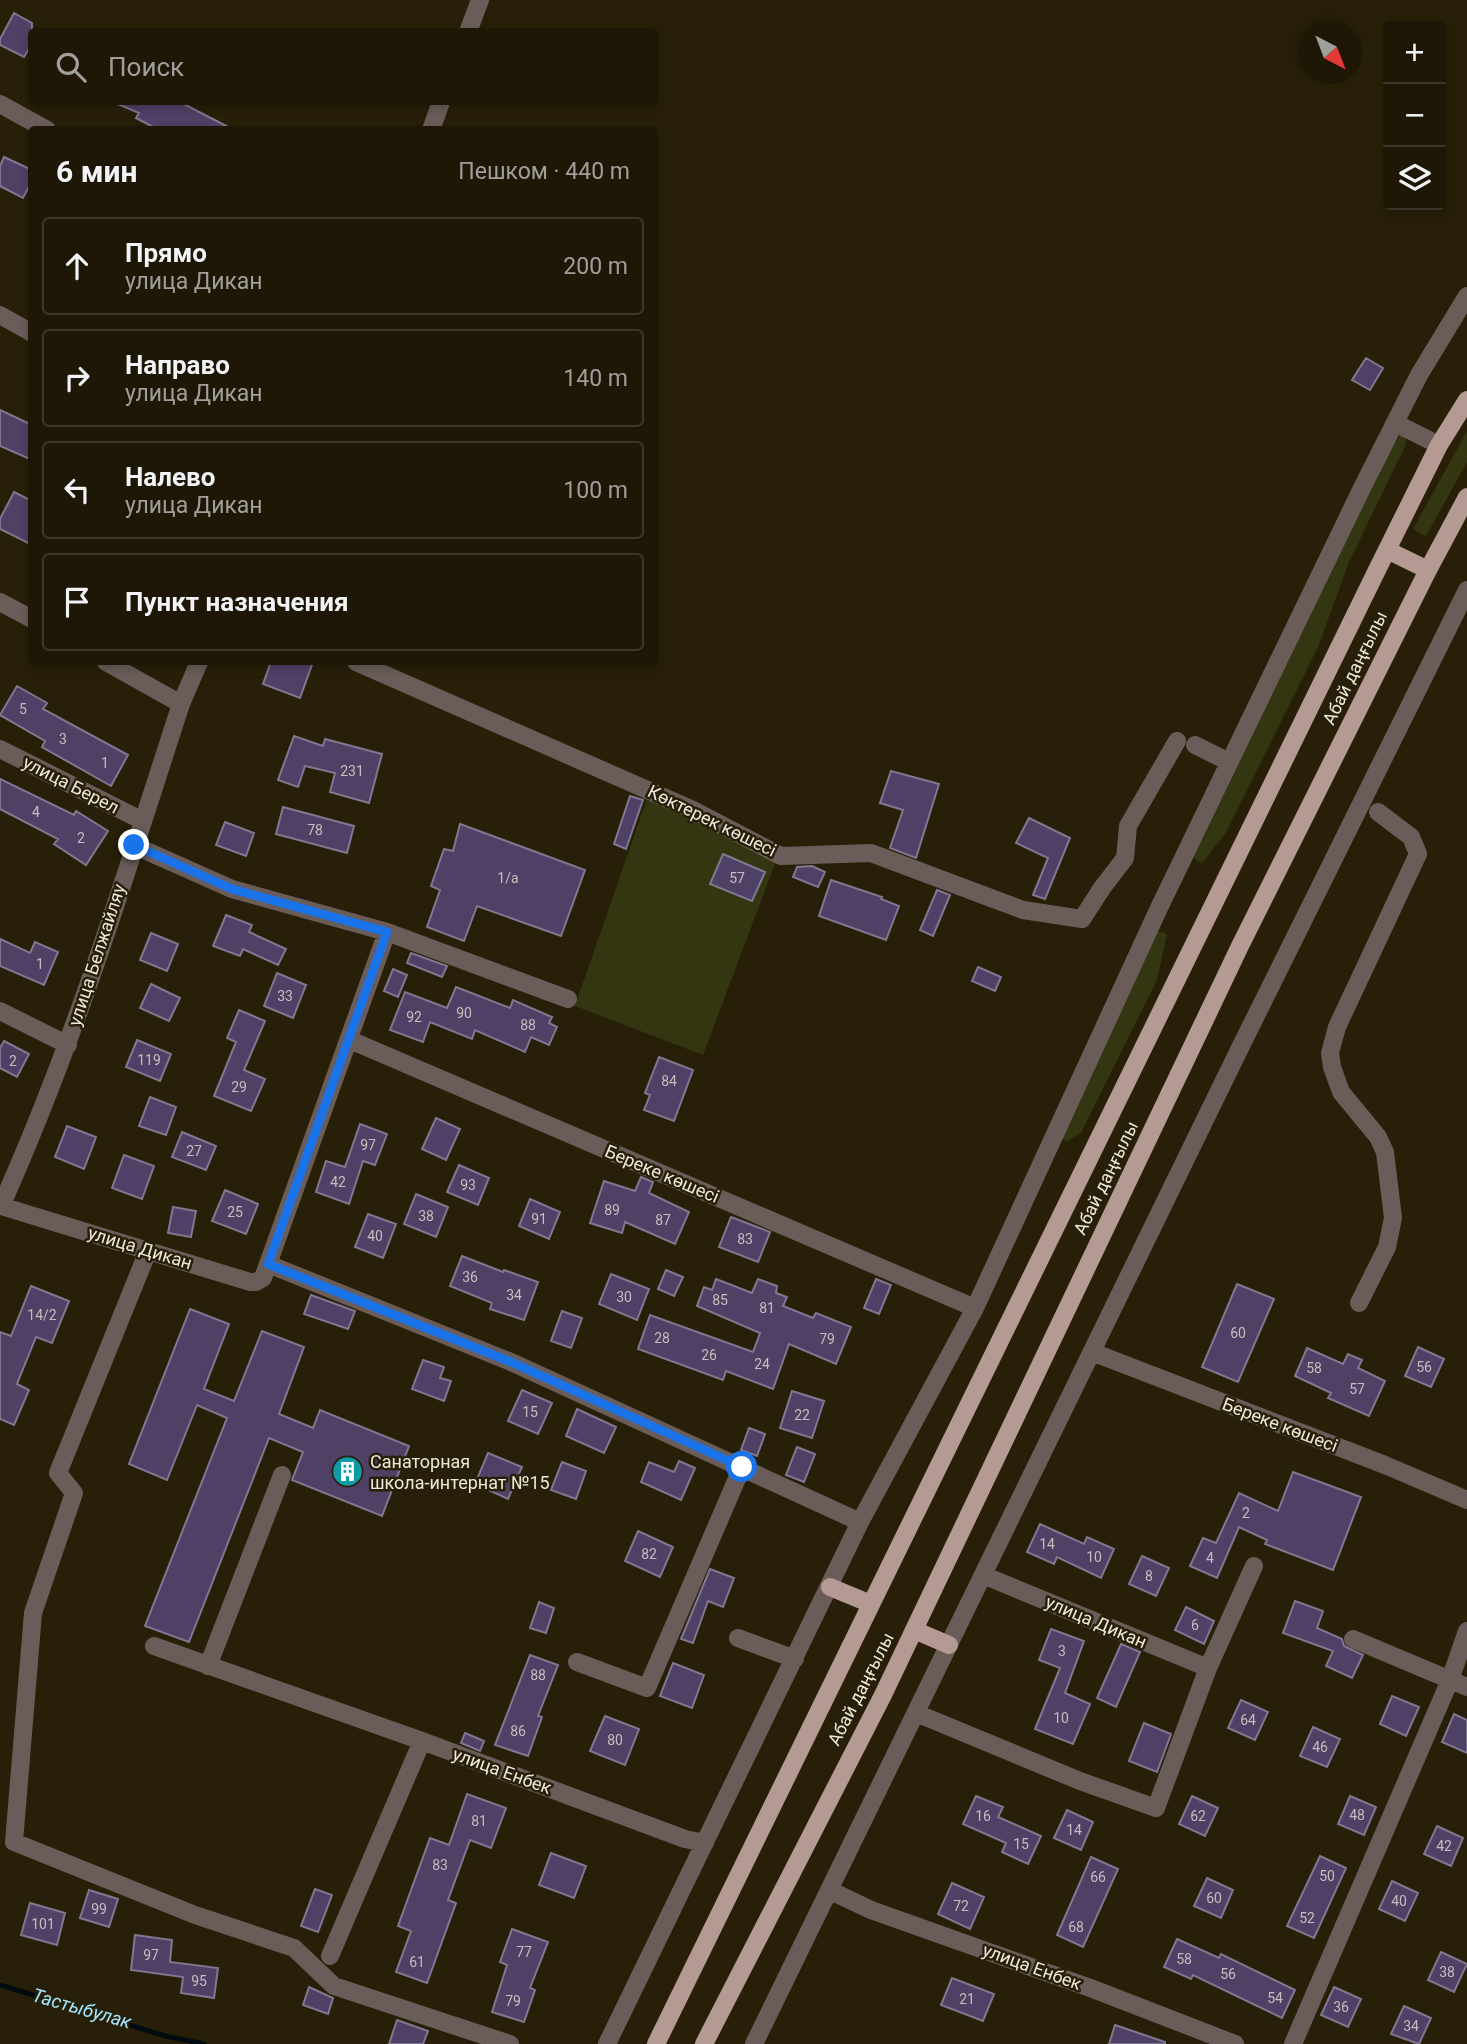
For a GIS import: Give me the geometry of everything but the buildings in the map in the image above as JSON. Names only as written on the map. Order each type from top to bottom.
[{"type":"main road","points":[[656,2044],[1387,550],[1439,445],[1467,400]]},
{"type":"main road","name":"Абай даңғылы","points":[[704,2044],[914,1630],[1240,946],[1428,570],[1467,498]]},
{"type":"main road","points":[[1387,550],[1428,570]]},
{"type":"main road","points":[[830,1587],[871,1604]]},
{"type":"main road","points":[[914,1630],[949,1645]]},
{"type":"street","points":[[470,28],[480,0]]},
{"type":"street","points":[[0,104],[40,126]]},
{"type":"street","points":[[432,126],[440,105]]},
{"type":"street","points":[[607,2044],[860,1522],[975,1308],[1229,762],[1395,423],[1419,375],[1467,296]]},
{"type":"street","points":[[0,315],[28,331]]},
{"type":"street","points":[[1395,423],[1439,445]]},
{"type":"street","points":[[754,2044],[1467,590]]},
{"type":"street","points":[[0,602],[28,617]]},
{"type":"street","points":[[111,665],[181,704]]},
{"type":"street","name":"улица Белжайляу","points":[[1,1206],[68,1045],[181,704],[197,665]]},
{"type":"street","name":"Көктерек көшесі","points":[[363,665],[693,810],[781,856],[871,853],[1023,910],[1082,919],[1125,858],[1128,826],[1186,743],[1229,762]]},
{"type":"street","name":"улица Берел","points":[[0,749],[143,821]]},
{"type":"street","points":[[1359,1303],[1387,1247],[1393,1218],[1387,1166],[1385,1152],[1378,1137],[1341,1092],[1329,1053],[1337,1027],[1419,854],[1412,837],[1378,812]]},
{"type":"street","points":[[134,845],[232,889],[387,932],[568,999]]},
{"type":"street","points":[[387,932],[268,1264],[511,1362],[860,1522]]},
{"type":"street","points":[[0,1011],[68,1045]]},
{"type":"street","name":"Береке көшесі","points":[[350,1040],[975,1308]]},
{"type":"street","name":"улица Дикан","points":[[1,1206],[250,1282],[263,1278],[268,1264]]},
{"type":"street","points":[[148,1251],[58,1473],[74,1493],[33,1612],[14,1842],[195,1915],[295,1948],[334,1986],[509,2044]]},
{"type":"street","name":"Береке көшесі","points":[[1092,1352],[1385,1465],[1467,1500]]},
{"type":"street","points":[[577,1662],[647,1688],[742,1467]]},
{"type":"street","points":[[208,1666],[282,1475]]},
{"type":"street","points":[[916,1713],[1042,1766],[1156,1808],[1208,1668],[1254,1566]]},
{"type":"street","name":"улица Дикан","points":[[983,1575],[1208,1668]]},
{"type":"street","points":[[1293,2044],[1450,1680],[1467,1631]]},
{"type":"street","points":[[738,1638],[795,1659]]},
{"type":"street","points":[[1353,1639],[1467,1687]]},
{"type":"street","name":"улица Енбек","points":[[153,1646],[420,1740],[685,1839],[705,1843]]},
{"type":"street","points":[[330,1956],[420,1740]]},
{"type":"street","name":"улица Енбек","points":[[828,1890],[871,1910],[1093,1989],[1235,2044]]},
{"type":"green space","points":[[1467,431],[1467,462],[1426,536],[1413,529]]},
{"type":"green space","points":[[1400,435],[1405,435],[1406,444],[1349,562],[1318,647],[1225,834],[1202,863],[1197,861],[1194,857],[1388,454]]},
{"type":"green space","points":[[649,793],[776,861],[703,1055],[575,1006]]},
{"type":"green space","points":[[1158,931],[1167,934],[1157,980],[1081,1133],[1066,1142],[1062,1138]]},
{"type":"waterway","name":"Тастыбулак","points":[[0,1985],[165,2036],[204,2044]]},
{"type":"place","name":"Санаторная школа-интернат №15","points":[[347,1472]]},
{"type":"route","points":[[134,845],[232,889],[387,932],[268,1264],[511,1362],[742,1467]]}]
